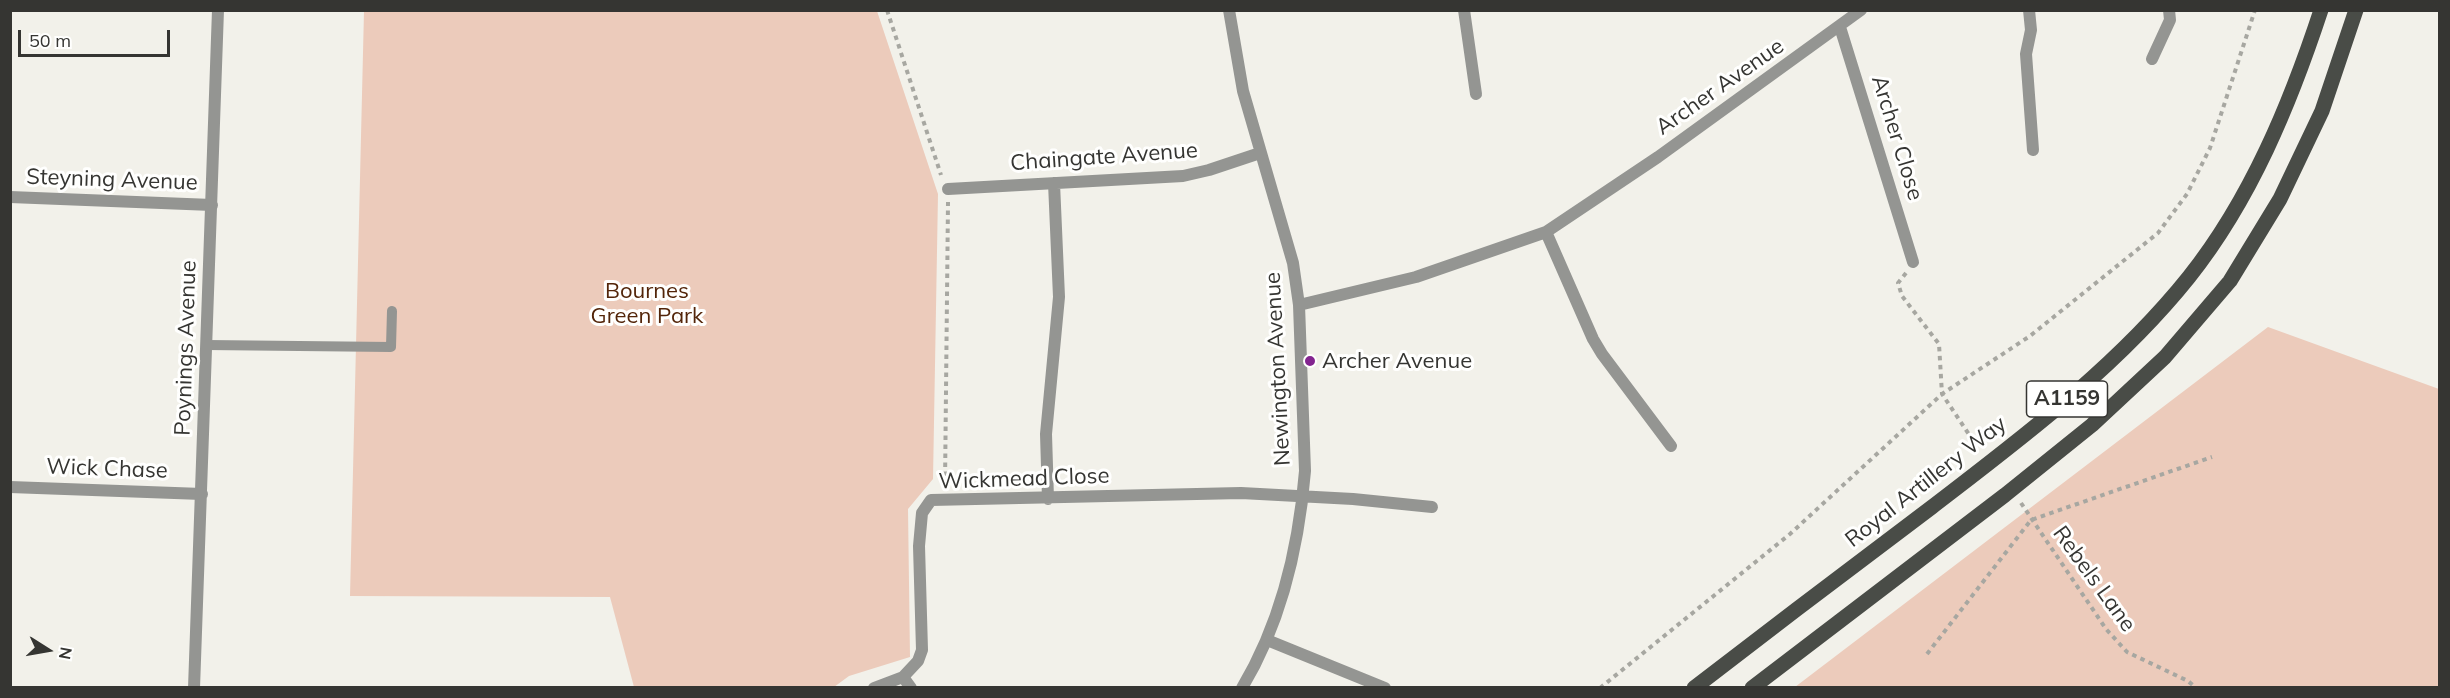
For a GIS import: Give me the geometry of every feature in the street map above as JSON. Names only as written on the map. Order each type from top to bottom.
[{"type":"main road","name":"Royal Artillery Way","points":[[1694,687],[1997,458],[2106,366],[2153,318],[2190,276],[2222,229],[2253,176],[2280,121],[2321,10]]},
{"type":"main road","name":"A1159","points":[[1752,687],[2005,495],[2092,425],[2165,357],[2230,281],[2280,200],[2322,111],[2356,10]]},
{"type":"street","name":"Poynings Avenue","points":[[194,687],[218,10]]},
{"type":"street","name":"Newington Avenue","points":[[1229,10],[1243,91],[1293,263],[1299,305],[1305,471],[1293,551],[1282,597],[1267,640],[1242,687]]},
{"type":"street","points":[[1464,10],[1476,94]]},
{"type":"street","name":"Archer Avenue","points":[[1299,305],[1416,277],[1546,232],[1658,157],[1862,10]]},
{"type":"street","points":[[2029,10],[2031,30],[2026,54],[2033,150]]},
{"type":"street","points":[[2152,59],[2170,20],[2169,10]]},
{"type":"street","name":"Archer Close","points":[[1840,27],[1913,262]]},
{"type":"street","name":"Chaingate Avenue","points":[[948,189],[1184,176],[1260,153]]},
{"type":"street","points":[[1047,499],[1046,434],[1059,297],[1054,183]]},
{"type":"street","name":"Steyning Avenue","points":[[10,197],[212,204]]},
{"type":"street","points":[[1546,232],[1597,346],[1671,446]]},
{"type":"street","name":"Wick Chase","points":[[10,487],[202,494]]},
{"type":"street","name":"Wickmead Close","points":[[903,677],[918,660],[922,650],[919,546],[922,513],[931,500],[1241,493],[1432,507]]},
{"type":"street","points":[[1267,640],[1386,687]]},
{"type":"street","points":[[874,687],[903,677],[911,687]]},
{"type":"lane","points":[[207,345],[391,347],[392,311]]},
{"type":"path","points":[[887,10],[936,165],[948,189],[944,500]]},
{"type":"path","points":[[1600,687],[1790,534],[1942,394],[2030,336],[2158,233],[2187,194],[2210,148],[2255,10]]},
{"type":"path","points":[[1913,262],[1898,283],[1902,296],[1939,344],[1942,394],[1976,445]]},
{"type":"path","points":[[1928,654],[2031,520],[2212,457]]},
{"type":"path","name":"Rebels Lane","points":[[2020,502],[2106,629],[2127,652],[2196,687]]},
{"type":"green space","name":"Bournes Green Park","points":[[364,11],[877,11],[938,194],[933,479],[908,509],[910,657],[849,676],[834,687],[634,687],[610,597],[350,596]]},
{"type":"green space","points":[[2268,327],[2439,389],[2439,687],[1795,687]]},
{"type":"place","name":"Archer Avenue","points":[[1310,361]]}]
